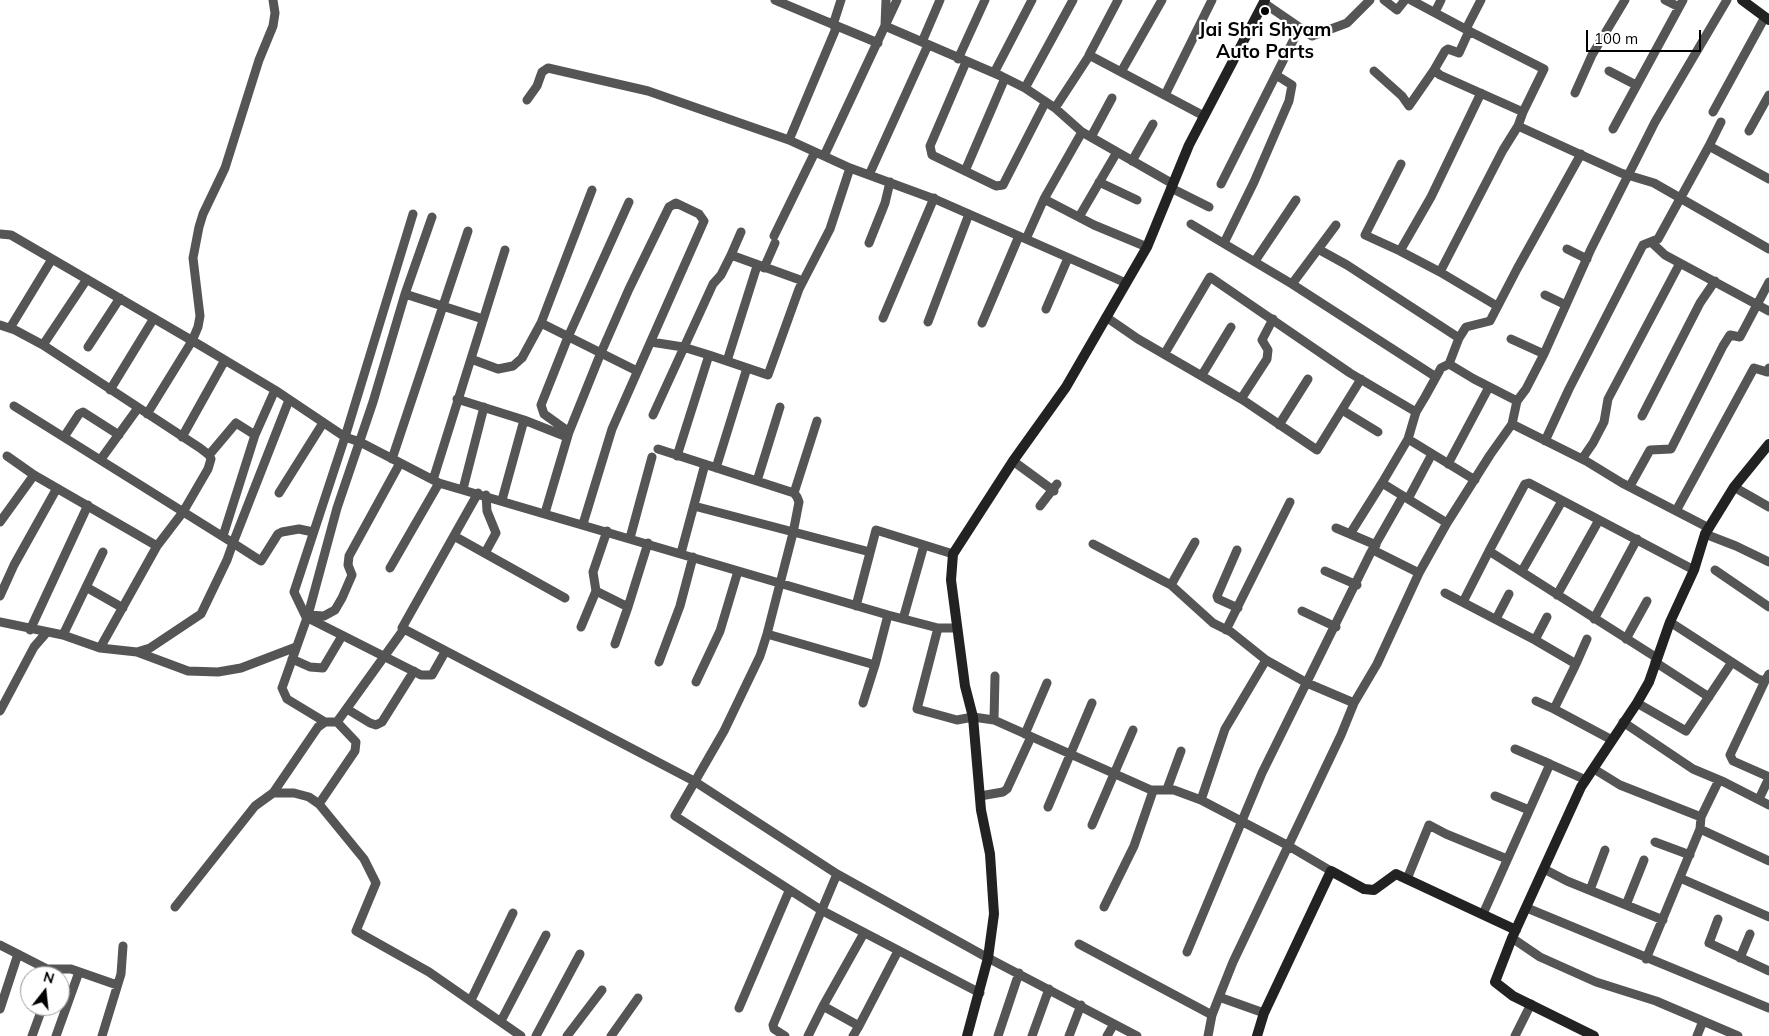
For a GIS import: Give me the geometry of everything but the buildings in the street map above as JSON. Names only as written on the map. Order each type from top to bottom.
[{"type":"street","points":[[147,414],[192,341],[198,327],[200,316],[193,258],[199,227],[202,214],[226,168],[259,60],[273,26],[276,12],[273,0]]},
{"type":"street","points":[[775,0],[791,3],[835,26],[878,43]]},
{"type":"street","points":[[789,140],[835,26],[841,0]]},
{"type":"street","points":[[885,26],[886,0]]},
{"type":"street","points":[[726,361],[761,267],[878,43],[897,0]]},
{"type":"street","points":[[869,175],[925,43],[940,0]]},
{"type":"street","points":[[985,0],[929,150],[932,155],[996,186],[1003,185],[1045,103]]},
{"type":"street","points":[[994,73],[1032,0]]},
{"type":"street","points":[[1025,88],[1073,0]]},
{"type":"street","points":[[1055,108],[1089,56],[1118,0]]},
{"type":"street","points":[[1121,72],[1162,0]]},
{"type":"street","points":[[1164,95],[1212,0]]},
{"type":"street","points":[[967,1036],[988,958],[994,914],[990,854],[980,796],[973,717],[965,686],[951,580],[953,554],[1012,461],[1066,387],[1147,247],[1189,146],[1265,1],[1299,29],[1312,36],[1347,23],[1370,0]]},
{"type":"street","points":[[1384,0],[1397,10],[1405,0]]},
{"type":"street","points":[[1412,0],[1544,69],[1518,126],[1503,150],[1440,272]]},
{"type":"street","points":[[1435,12],[1441,0]]},
{"type":"street","points":[[1374,71],[1402,96],[1409,106],[1446,50],[1459,53],[1481,0]]},
{"type":"street","points":[[1575,93],[1588,62],[1626,0]]},
{"type":"street","points":[[1613,129],[1680,4],[1665,0]]},
{"type":"street","points":[[1208,1036],[1212,1015],[1233,962],[1287,845],[1341,735],[1354,703],[1377,664],[1419,573],[1447,523],[1512,424],[1517,401],[1526,389],[1544,354],[1587,258],[1628,175],[1670,94],[1727,0]]},
{"type":"street","points":[[1713,112],[1767,19],[1747,1]]},
{"type":"street","points":[[885,26],[1025,88],[1055,108],[1086,135],[1209,207]]},
{"type":"street","points":[[1221,184],[1299,29]]},
{"type":"street","points":[[1089,56],[1204,116]]},
{"type":"street","points":[[527,100],[537,86],[542,72],[552,69],[648,91],[789,140],[850,168],[934,198],[1126,283]]},
{"type":"street","points":[[1434,70],[1523,112]]},
{"type":"street","points":[[1609,71],[1636,85]]},
{"type":"street","points":[[1224,243],[1290,101],[1292,85],[1276,75]]},
{"type":"street","points":[[965,171],[1005,78]]},
{"type":"street","points":[[1400,251],[1431,197],[1481,93]]},
{"type":"street","points":[[1749,131],[1769,95]]},
{"type":"street","points":[[982,323],[1044,199],[1112,98]]},
{"type":"street","points":[[1545,441],[1569,389],[1643,245],[1658,239],[1721,122]]},
{"type":"street","points":[[1132,161],[1152,124]]},
{"type":"street","points":[[1518,126],[1628,175],[1654,182],[1769,249]]},
{"type":"street","points":[[1709,146],[1769,179]]},
{"type":"street","points":[[1079,217],[1117,152]]},
{"type":"street","points":[[1350,534],[1408,439],[1416,412],[1441,368],[1449,364],[1459,338],[1466,328],[1490,321],[1581,154]]},
{"type":"street","points":[[1401,164],[1365,234],[1440,272],[1497,306]]},
{"type":"street","points":[[650,342],[683,347],[768,374],[778,341],[803,281],[830,229],[850,168]]},
{"type":"street","points":[[869,242],[885,203],[890,182]]},
{"type":"street","points":[[1099,182],[1137,200]]},
{"type":"street","points":[[471,359],[498,369],[513,366],[522,358],[541,323],[592,190]]},
{"type":"street","points":[[883,318],[934,198]]},
{"type":"street","points":[[1044,199],[1079,217],[1147,247]]},
{"type":"street","points":[[1255,261],[1296,200]]},
{"type":"street","points":[[568,435],[544,414],[541,405],[568,337],[629,202]]},
{"type":"street","points":[[545,514],[568,435],[600,355],[629,289],[669,207],[676,204],[699,214],[704,221],[612,429],[583,524]]},
{"type":"street","points":[[413,214],[345,437],[294,592],[307,616],[342,636],[386,655],[425,676],[432,675],[445,652]]},
{"type":"street","points":[[928,322],[969,214]]},
{"type":"street","points":[[319,804],[355,751],[356,742],[337,722],[325,722],[283,695],[282,688],[307,616],[337,508],[360,442],[405,294],[432,217]]},
{"type":"street","points":[[1191,224],[1292,284],[1436,377]]},
{"type":"street","points":[[1292,284],[1336,225]]},
{"type":"street","points":[[307,616],[324,616],[334,610],[342,598],[352,575],[348,565],[349,556],[396,461],[468,231]]},
{"type":"street","points":[[653,415],[713,284],[721,275],[741,232]]},
{"type":"street","points":[[0,234],[11,235],[226,360],[276,390],[345,437],[360,442],[436,482],[888,615],[938,628],[957,628]]},
{"type":"street","points":[[1651,242],[1665,255],[1769,311]]},
{"type":"street","points":[[1318,249],[1347,265],[1459,338]]},
{"type":"street","points":[[1567,249],[1587,258]]},
{"type":"street","points":[[390,568],[436,482],[457,399],[505,250]]},
{"type":"street","points":[[731,255],[803,281]]},
{"type":"street","points":[[1046,308],[1068,258]]},
{"type":"street","points":[[10,328],[52,259]]},
{"type":"street","points":[[1582,459],[1604,422],[1608,399],[1680,263]]},
{"type":"street","points":[[1164,353],[1210,277],[1361,379],[1416,412]]},
{"type":"street","points":[[43,345],[87,279]]},
{"type":"street","points":[[1642,416],[1700,303],[1715,281]]},
{"type":"street","points":[[1630,486],[1650,450],[1671,449],[1723,346],[1730,336],[1740,337],[1769,282]]},
{"type":"street","points":[[405,294],[484,319]]},
{"type":"street","points":[[1545,295],[1566,305]]},
{"type":"street","points":[[88,348],[120,298]]},
{"type":"street","points":[[1106,317],[1241,399],[1316,450],[1361,379]]},
{"type":"street","points":[[110,390],[154,318]]},
{"type":"street","points":[[1241,399],[1266,359],[1268,350],[1262,340],[1273,319]]},
{"type":"street","points":[[541,323],[600,355],[637,371]]},
{"type":"street","points":[[0,325],[43,345],[209,455],[211,459],[208,469],[183,512],[157,546],[100,648]]},
{"type":"street","points":[[1202,375],[1231,327]]},
{"type":"street","points":[[1511,339],[1544,354]]},
{"type":"street","points":[[677,456],[709,355]]},
{"type":"street","points":[[182,437],[226,360]]},
{"type":"street","points":[[1449,364],[1489,388],[1517,401]]},
{"type":"street","points":[[716,468],[747,368]]},
{"type":"street","points":[[1676,511],[1754,368],[1767,372],[1769,368]]},
{"type":"street","points":[[1279,425],[1308,379]]},
{"type":"street","points":[[1448,464],[1489,388]]},
{"type":"street","points":[[222,536],[255,434],[276,390]]},
{"type":"street","points":[[457,399],[568,435]]},
{"type":"street","points":[[136,652],[150,648],[201,614],[227,560],[289,400]]},
{"type":"street","points":[[14,406],[262,562],[278,534],[299,529],[313,532]]},
{"type":"street","points":[[757,481],[780,407]]},
{"type":"street","points":[[101,459],[138,408]]},
{"type":"street","points":[[463,489],[484,408]]},
{"type":"street","points":[[1342,410],[1378,432]]},
{"type":"street","points":[[64,437],[79,414],[83,412],[119,435]]},
{"type":"street","points":[[502,500],[524,420]]},
{"type":"street","points":[[794,493],[817,421]]},
{"type":"street","points":[[209,455],[236,423],[255,434]]},
{"type":"street","points":[[280,494],[323,423]]},
{"type":"street","points":[[1512,424],[1582,459],[1676,511],[1707,531],[1769,562]]},
{"type":"street","points":[[1408,439],[1475,480]]},
{"type":"street","points":[[658,449],[794,493],[799,502],[793,533],[760,656],[724,731],[694,780],[675,816],[821,910],[980,993]]},
{"type":"street","points":[[1594,1036],[1513,996],[1495,982],[1514,934],[1586,780],[1623,722],[1637,704],[1670,622],[1694,570],[1707,531],[1734,487],[1768,449]]},
{"type":"street","points":[[1187,952],[1262,774],[1374,548],[1432,454]]},
{"type":"street","points":[[7,456],[34,475],[157,546]]},
{"type":"street","points":[[630,538],[652,458]]},
{"type":"street","points":[[1012,461],[1054,488],[1040,506]]},
{"type":"street","points":[[681,553],[705,464]]},
{"type":"street","points":[[0,522],[34,475]]},
{"type":"street","points":[[1382,483],[1447,523]]},
{"type":"street","points":[[1463,602],[1527,483],[1694,570]]},
{"type":"street","points":[[1734,487],[1769,507]]},
{"type":"street","points":[[0,596],[14,565],[56,488]]},
{"type":"street","points":[[337,722],[404,629],[402,628],[454,536],[482,494]]},
{"type":"street","points":[[482,494],[496,533],[485,554]]},
{"type":"street","points":[[1522,572],[1562,501]]},
{"type":"street","points":[[1226,630],[1290,502]]},
{"type":"street","points":[[30,630],[88,505]]},
{"type":"street","points":[[694,506],[870,552]]},
{"type":"street","points":[[1557,595],[1599,520]]},
{"type":"street","points":[[1336,528],[1419,573]]},
{"type":"street","points":[[856,606],[876,530],[953,554]]},
{"type":"street","points":[[581,627],[596,591],[593,572],[607,531]]},
{"type":"street","points":[[454,536],[565,598]]},
{"type":"street","points":[[1594,619],[1637,540]]},
{"type":"street","points":[[1171,585],[1195,542]]},
{"type":"street","points":[[615,644],[648,544]]},
{"type":"street","points":[[1094,544],[1171,585],[1212,623],[1226,630],[1266,660],[1307,683],[1354,703]]},
{"type":"street","points":[[903,619],[924,545]]},
{"type":"street","points":[[1237,550],[1217,596],[1218,599],[1238,608]]},
{"type":"street","points":[[1489,551],[1626,639],[1709,697]]},
{"type":"street","points":[[63,635],[103,552]]},
{"type":"street","points":[[659,662],[680,606],[693,557]]},
{"type":"street","points":[[1715,570],[1769,607]]},
{"type":"street","points":[[696,682],[720,631],[738,571]]},
{"type":"street","points":[[1325,571],[1356,585]]},
{"type":"street","points":[[86,587],[123,608]]},
{"type":"street","points":[[596,591],[628,607]]},
{"type":"street","points":[[1445,593],[1535,640],[1576,664]]},
{"type":"street","points":[[1496,619],[1509,594]]},
{"type":"street","points":[[1626,639],[1647,601]]},
{"type":"street","points":[[1302,611],[1336,627]]},
{"type":"street","points":[[863,703],[888,615]]},
{"type":"street","points":[[1535,640],[1547,616]]},
{"type":"street","points":[[0,622],[30,630],[63,635],[100,648],[136,652],[188,671],[218,672],[241,668],[296,647]]},
{"type":"street","points":[[1670,622],[1732,662],[1767,677],[1730,756],[1733,761],[1769,778],[1759,799]]},
{"type":"street","points":[[938,628],[917,709],[956,720],[973,717],[994,720],[1154,791],[1167,789],[1202,800],[1364,889],[1374,890],[1382,886],[1390,876],[1396,874],[1482,914],[1514,934],[1540,957],[1580,975],[1656,1001],[1738,1036]]},
{"type":"street","points":[[404,629],[694,780],[837,874],[988,958],[1020,973],[1137,1036]]},
{"type":"street","points":[[768,631],[767,634],[875,665]]},
{"type":"street","points":[[0,711],[34,647],[47,632]]},
{"type":"street","points":[[292,659],[310,667],[323,668],[342,636]]},
{"type":"street","points":[[1554,709],[1587,639]]},
{"type":"street","points":[[1202,800],[1225,729],[1266,660]]},
{"type":"street","points":[[1637,704],[1686,731],[1732,662]]},
{"type":"street","points":[[347,709],[370,723],[376,725],[382,722],[414,671]]},
{"type":"street","points":[[994,720],[995,676]]},
{"type":"street","points":[[980,796],[1003,792],[1007,789],[1047,683]]},
{"type":"street","points":[[1536,701],[1612,740]]},
{"type":"street","points":[[1048,807],[1092,703]]},
{"type":"street","points":[[176,907],[255,806],[273,793],[318,727],[325,722]]},
{"type":"street","points":[[1623,722],[1693,769],[1769,805]]},
{"type":"street","points":[[1092,825],[1133,730]]},
{"type":"street","points":[[1515,750],[1586,780]]},
{"type":"street","points":[[1167,789],[1181,751]]},
{"type":"street","points":[[1482,914],[1550,764]]},
{"type":"street","points":[[1594,769],[1620,785],[1701,817]]},
{"type":"street","points":[[1646,958],[1690,855],[1700,829],[1701,817],[1719,780]]},
{"type":"street","points":[[1104,907],[1134,846],[1154,791]]},
{"type":"street","points":[[273,793],[294,793],[309,797],[319,804],[364,859],[376,883],[356,931],[429,972],[521,1036]]},
{"type":"street","points":[[1495,796],[1529,810]]},
{"type":"street","points":[[1407,879],[1429,825],[1507,859]]},
{"type":"street","points":[[1700,829],[1769,861]]},
{"type":"street","points":[[1655,842],[1690,855]]},
{"type":"street","points":[[1590,890],[1605,850]]},
{"type":"street","points":[[1626,905],[1644,860]]},
{"type":"street","points":[[1544,869],[1567,882],[1663,920]]},
{"type":"street","points":[[1257,1036],[1264,1013],[1331,872]]},
{"type":"street","points":[[785,1036],[774,1029],[773,1025],[837,874]]},
{"type":"street","points":[[1680,878],[1769,917]]},
{"type":"street","points":[[739,1008],[789,891]]},
{"type":"street","points":[[1527,908],[1769,1008]]},
{"type":"street","points":[[471,1000],[514,913]]},
{"type":"street","points":[[1718,919],[1708,943],[1769,971]]},
{"type":"street","points":[[808,1036],[864,934]]},
{"type":"street","points":[[1740,958],[1750,934]]},
{"type":"street","points":[[501,1021],[546,935]]},
{"type":"street","points":[[1079,944],[1212,1015]]},
{"type":"street","points":[[0,945],[41,966]]},
{"type":"street","points":[[102,1036],[121,974],[123,946]]},
{"type":"street","points":[[853,1036],[898,951]]},
{"type":"street","points":[[0,1009],[18,954]]},
{"type":"street","points":[[536,1036],[580,954]]},
{"type":"street","points":[[70,972],[79,972],[117,985]]},
{"type":"street","points":[[56,1036],[79,972]]},
{"type":"street","points":[[998,1036],[1020,973]]},
{"type":"street","points":[[1032,1036],[1049,989]]},
{"type":"street","points":[[567,1036],[602,990]]},
{"type":"street","points":[[1219,997],[1264,1013]]},
{"type":"street","points":[[611,1036],[638,998]]},
{"type":"street","points":[[1515,1036],[1531,1004]]},
{"type":"street","points":[[1069,1036],[1081,1005]]},
{"type":"street","points":[[823,1006],[859,1026]]},
{"type":"street","points":[[32,1036],[39,1016]]},
{"type":"street","points":[[1697,1036],[1703,1021]]},
{"type":"street","points":[[1108,1036],[1114,1024]]},
{"type":"place","name":"Jai Shri Shyam Auto Parts","points":[[1265,11]]}]
